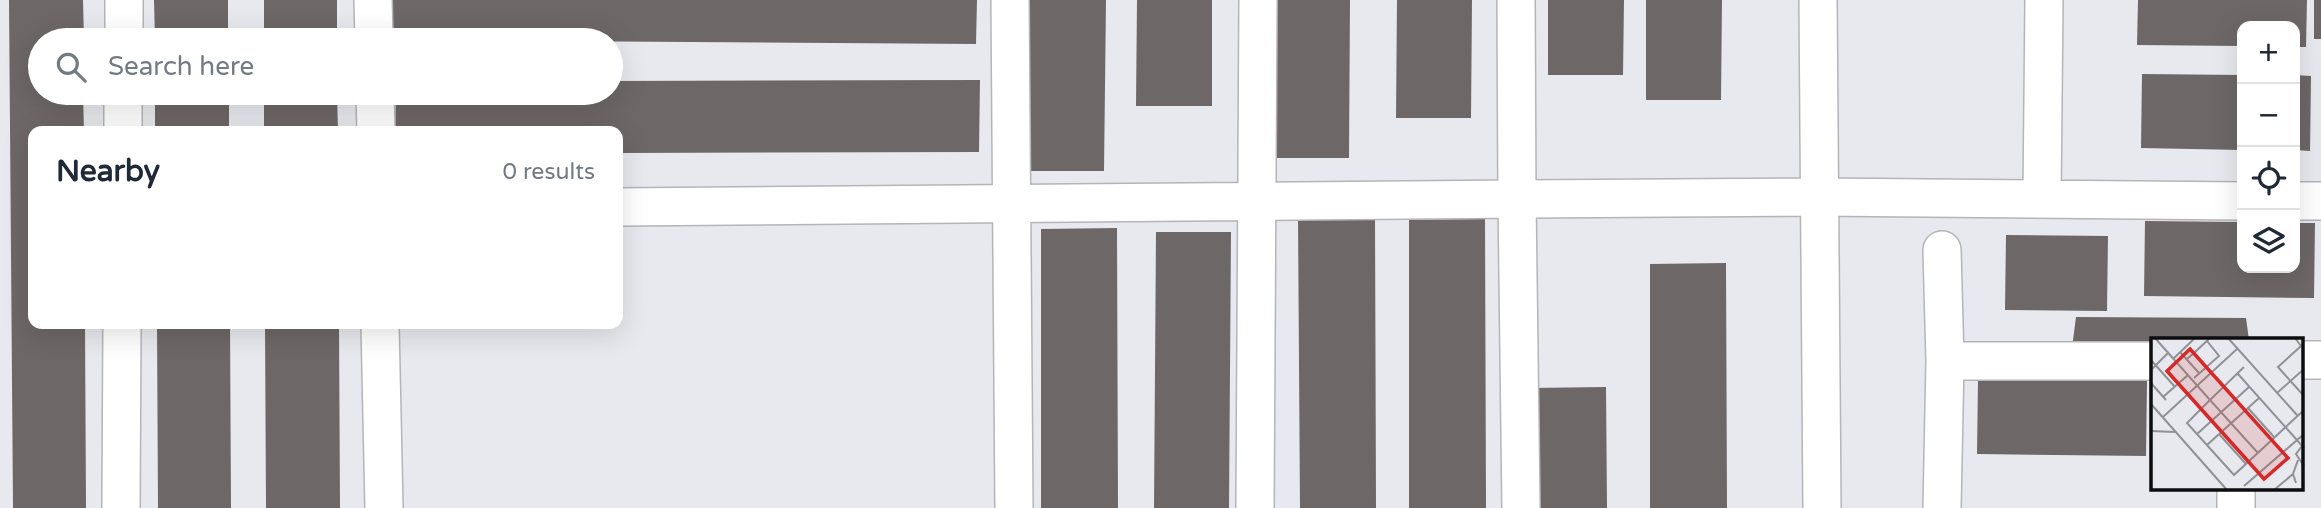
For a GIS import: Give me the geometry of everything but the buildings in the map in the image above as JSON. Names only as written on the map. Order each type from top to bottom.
[{"type":"street","points":[[124,0],[124,28]]},
{"type":"street","points":[[373,0],[374,28]]},
{"type":"street","points":[[1010,0],[1014,508]]},
{"type":"street","points":[[1255,508],[1259,201],[1258,0]]},
{"type":"street","points":[[1516,0],[1521,508]]},
{"type":"street","points":[[1818,0],[1822,508]]},
{"type":"street","points":[[2042,199],[2044,0]]},
{"type":"street","points":[[123,105],[123,126]]},
{"type":"street","points":[[375,105],[376,126]]},
{"type":"street","points":[[623,207],[1820,197],[2237,201]]},
{"type":"street","points":[[2300,201],[2321,201]]},
{"type":"street","points":[[1942,250],[1945,362],[1942,508]]},
{"type":"street","points":[[121,508],[122,329]]},
{"type":"street","points":[[380,329],[384,508]]},
{"type":"street","points":[[1945,362],[2151,361]]},
{"type":"street","points":[[2236,490],[2236,508]]}]
